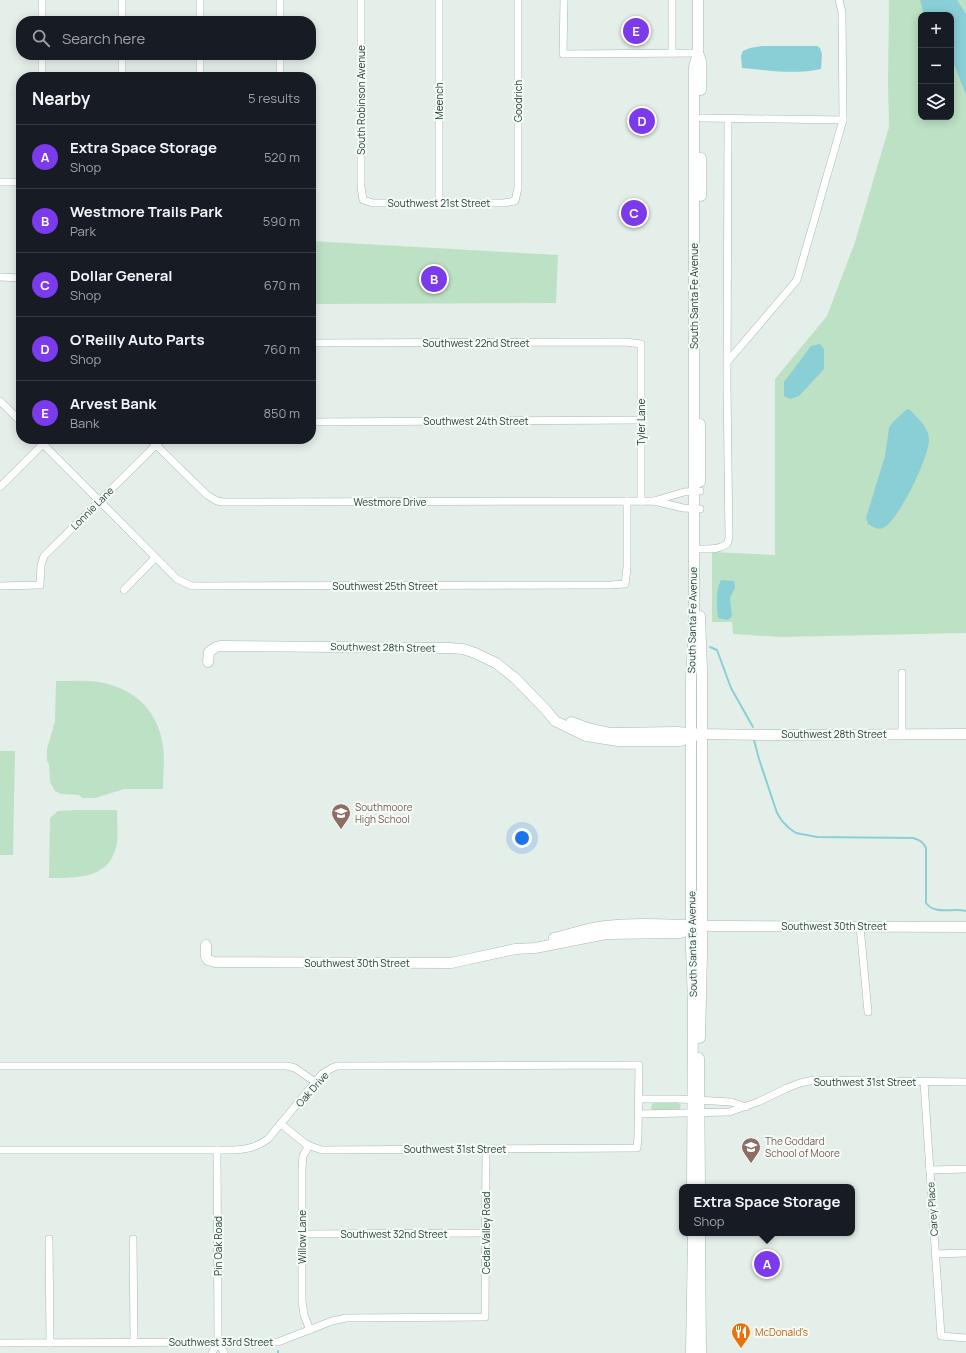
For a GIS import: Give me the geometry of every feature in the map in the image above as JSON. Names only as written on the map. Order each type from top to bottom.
[{"type":"main road","name":"South Santa Fe Avenue","points":[[696,1100],[702,927],[695,735],[691,678],[697,509],[694,67],[698,53],[698,0]]},
{"type":"main road","name":"South Santa Fe Avenue","points":[[697,491],[701,118],[701,61],[698,53]]},
{"type":"main road","name":"South Santa Fe Avenue","points":[[692,1184],[696,1112],[691,928],[700,549],[697,509]]},
{"type":"main road","name":"Southwest 28th Street","points":[[208,662],[210,652],[216,647],[220,646],[463,649],[488,658],[506,670],[555,721],[586,736],[618,741],[680,741],[695,735],[966,734]]},
{"type":"main road","name":"Southwest 30th Street","points":[[206,945],[206,957],[208,960],[215,962],[451,963],[522,948],[535,948],[606,934],[680,933],[691,928],[702,927],[966,927]]},
{"type":"main road","name":"South Santa Fe Avenue","points":[[696,1112],[700,1184]]},
{"type":"main road","points":[[691,1353],[693,1236]]},
{"type":"main road","points":[[700,1236],[701,1353]]},
{"type":"street","points":[[42,0],[42,16]]},
{"type":"street","points":[[122,0],[122,16]]},
{"type":"street","points":[[200,0],[200,16]]},
{"type":"street","points":[[280,0],[280,16]]},
{"type":"street","name":"South Robinson Avenue","points":[[361,0],[360,187],[362,200]]},
{"type":"street","name":"Meench","points":[[439,0],[439,203]]},
{"type":"street","name":"Goodrich","points":[[515,201],[518,188],[518,0]]},
{"type":"street","points":[[564,0],[564,54],[698,53]]},
{"type":"street","points":[[672,0],[672,53]]},
{"type":"street","points":[[728,361],[798,280],[843,120],[842,12],[839,0]]},
{"type":"street","points":[[42,60],[42,72]]},
{"type":"street","points":[[122,60],[122,72]]},
{"type":"street","points":[[200,60],[200,72]]},
{"type":"street","points":[[280,60],[280,72]]},
{"type":"street","points":[[701,118],[843,120]]},
{"type":"street","points":[[700,549],[717,549],[727,544],[729,538],[728,119]]},
{"type":"street","points":[[0,182],[16,182]]},
{"type":"street","name":"Southwest 21st Street","points":[[362,200],[374,203],[504,203],[515,201]]},
{"type":"street","points":[[0,277],[16,278]]},
{"type":"street","name":"Southwest 22nd Street","points":[[316,343],[625,342],[641,344]]},
{"type":"street","name":"Tyler Lane","points":[[641,344],[641,501]]},
{"type":"street","points":[[0,401],[16,417]]},
{"type":"street","name":"Southwest 24th Street","points":[[316,422],[642,420]]},
{"type":"street","points":[[0,487],[38,444]]},
{"type":"street","name":"Southwest 25th Street","points":[[42,444],[155,558],[182,582],[198,587],[626,584],[628,568],[627,501]]},
{"type":"street","name":"Westmore Drive","points":[[156,445],[207,495],[223,502],[654,501],[683,508],[697,509]]},
{"type":"street","name":"Lonnie Lane","points":[[0,586],[40,585],[41,565],[44,556],[156,445]]},
{"type":"street","name":"Westmore Drive","points":[[654,501],[684,492],[697,491]]},
{"type":"street","points":[[124,590],[155,558]]},
{"type":"street","points":[[902,673],[902,734]]},
{"type":"street","points":[[860,926],[868,1012]]},
{"type":"street","name":"Oak Drive","points":[[0,1150],[245,1150],[256,1147],[268,1139],[322,1074],[332,1068],[345,1065],[639,1065],[639,1099]]},
{"type":"street","points":[[0,1066],[287,1066],[295,1068],[316,1082]]},
{"type":"street","name":"Southwest 31st Street","points":[[281,1124],[309,1145],[326,1150],[637,1148],[639,1114],[729,1112],[746,1107],[786,1088],[814,1080],[966,1082]]},
{"type":"street","name":"Carey Place","points":[[924,1082],[941,1336],[966,1338]]},
{"type":"street","points":[[639,1114],[639,1099],[731,1102],[746,1107]]},
{"type":"street","name":"Willow Lane","points":[[309,1145],[303,1156],[302,1169],[302,1301],[304,1315],[310,1330]]},
{"type":"street","name":"Cedar Valley Road","points":[[485,1317],[486,1149]]},
{"type":"street","name":"Pin Oak Road","points":[[217,1150],[218,1342],[224,1353]]},
{"type":"street","points":[[930,1170],[966,1169]]},
{"type":"street","name":"Southwest 32nd Street","points":[[302,1234],[486,1233]]},
{"type":"street","points":[[49,1239],[50,1343]]},
{"type":"street","points":[[133,1239],[134,1343]]},
{"type":"street","points":[[935,1254],[966,1253]]},
{"type":"street","name":"Southwest 33rd Street","points":[[0,1343],[278,1342],[332,1321],[346,1318],[485,1317]]},
{"type":"street","name":"Pin Oak Road","points":[[212,1353],[218,1342]]},
{"type":"green space","points":[[889,0],[966,0],[966,633],[782,637],[733,634],[732,622],[712,622],[712,552],[775,555],[775,379],[827,316],[855,242],[889,127]]},
{"type":"green space","points":[[316,241],[558,255],[556,303],[316,304]]},
{"type":"green space","points":[[56,681],[94,681],[112,685],[133,695],[142,703],[156,722],[160,733],[164,757],[163,789],[124,789],[95,798],[83,798],[79,795],[61,794],[55,791],[50,782],[47,749],[55,721]]},
{"type":"green space","points":[[0,751],[15,751],[13,855],[0,855]]},
{"type":"green space","points":[[117,810],[117,842],[114,854],[101,870],[92,874],[71,878],[49,878],[50,818],[58,811]]},
{"type":"green space","points":[[655,1102],[677,1102],[681,1105],[677,1112],[655,1112],[651,1108],[652,1104]]},
{"type":"water","points":[[920,0],[957,0],[966,14],[966,95],[954,64],[954,12],[923,12]]},
{"type":"water","points":[[762,46],[817,46],[820,48],[822,54],[821,69],[791,72],[742,68],[741,56],[743,51]]},
{"type":"water","points":[[820,344],[824,349],[824,369],[799,396],[790,399],[784,396],[784,382],[811,346]]},
{"type":"water","points":[[907,409],[920,420],[925,427],[929,435],[928,448],[912,488],[897,514],[883,528],[873,527],[868,524],[866,518],[885,456],[889,428],[892,423]]},
{"type":"water","points":[[721,580],[734,581],[735,588],[730,598],[732,616],[728,620],[718,618],[717,594]]},
{"type":"waterway","points":[[710,647],[717,650],[731,688],[753,727]]},
{"type":"waterway","points":[[754,740],[777,813],[789,828],[796,833],[817,837],[913,838],[918,840],[926,848],[926,903],[935,909],[966,911]]},
{"type":"place","name":"Arvest Bank","points":[[636,31]]},
{"type":"place","name":"O'Reilly Auto Parts","points":[[642,121]]},
{"type":"place","name":"Dollar General","points":[[634,213]]},
{"type":"place","name":"Westmore Trails Park","points":[[434,279]]},
{"type":"place","name":"Southmoore High School","points":[[341,830]]},
{"type":"place","name":"The Goddard School of Moore","points":[[751,1164]]},
{"type":"place","name":"Extra Space Storage","points":[[767,1264]]},
{"type":"place","name":"McDonald's","points":[[741,1349]]}]
